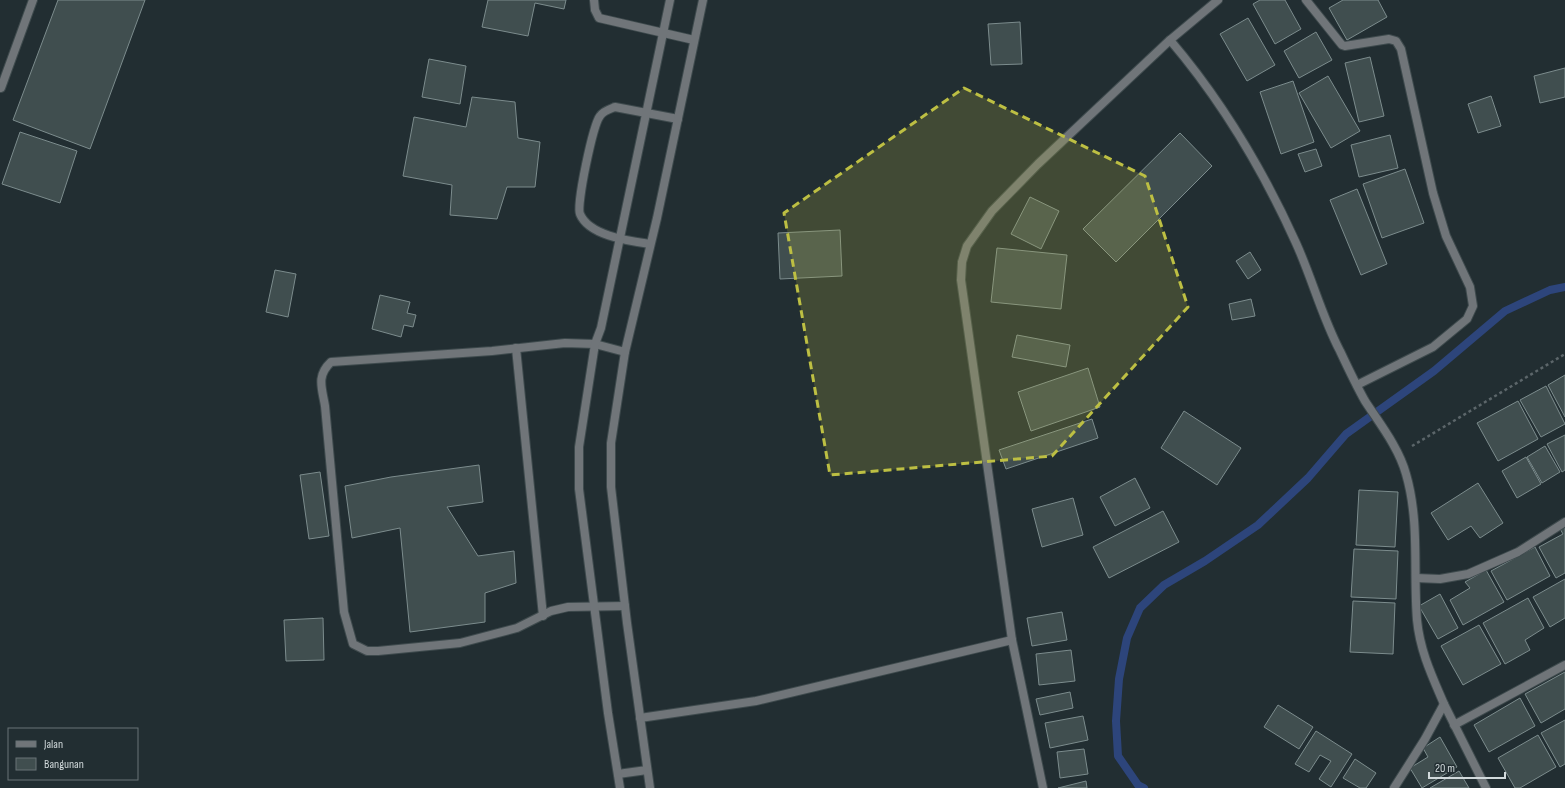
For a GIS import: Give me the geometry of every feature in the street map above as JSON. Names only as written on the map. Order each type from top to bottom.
[{"type":"street","points":[[1,88],[33,0]]},
{"type":"street","points":[[594,0],[595,10],[599,18],[694,40]]},
{"type":"street","points":[[620,788],[579,489],[579,447],[595,344],[601,328],[618,239],[647,112],[662,32],[670,0]]},
{"type":"street","points":[[650,788],[625,606],[611,486],[611,443],[625,352],[678,119],[703,0]]},
{"type":"street","points":[[1043,788],[1012,640],[961,280],[962,262],[967,246],[992,211],[1038,164],[1170,40],[1218,0]]},
{"type":"street","points":[[1306,0],[1342,45],[1345,46],[1389,39],[1396,41],[1401,49],[1433,193],[1446,236],[1470,287],[1473,306],[1467,319],[1433,347],[1357,385]]},
{"type":"street","points":[[1170,40],[1199,74],[1226,113],[1272,192],[1296,244],[1339,349],[1364,399],[1387,435],[1406,472],[1412,496],[1416,526],[1417,622],[1424,658],[1454,725],[1486,788]]},
{"type":"street","points":[[650,244],[618,239],[591,227],[580,214],[580,201],[592,137],[599,116],[607,110],[615,107],[678,119]]},
{"type":"street","points":[[625,352],[595,344],[565,343],[331,362],[324,369],[321,380],[325,406],[343,604],[353,644],[367,650],[460,643],[517,628],[568,607],[625,606]]},
{"type":"street","points":[[516,348],[543,616]]},
{"type":"street","points":[[1416,578],[1440,579],[1468,574],[1518,552],[1565,522]]},
{"type":"street","points":[[640,718],[756,701],[1012,640]]},
{"type":"street","points":[[1454,725],[1565,665]]},
{"type":"street","points":[[1394,788],[1425,739],[1444,704]]},
{"type":"street","points":[[618,774],[647,770]]},
{"type":"path","points":[[1398,455],[1565,354]]},
{"type":"highlighted area","points":[[964,88],[1145,176],[1188,307],[1052,456],[830,475],[784,213]]},
{"type":"building","points":[[58,0],[145,0],[90,149],[13,120]]},
{"type":"building","points":[[488,0],[566,0],[564,9],[535,3],[528,36],[482,27]]},
{"type":"building","points":[[1260,0],[1285,0],[1301,29],[1275,44],[1253,4]]},
{"type":"building","points":[[1343,0],[1378,0],[1387,17],[1347,40],[1329,8]]},
{"type":"building","points":[[1248,18],[1275,65],[1247,81],[1220,34]]},
{"type":"building","points":[[1020,22],[1022,64],[991,65],[988,24]]},
{"type":"building","points":[[1316,32],[1332,60],[1299,78],[1284,51]]},
{"type":"building","points":[[1370,57],[1384,116],[1359,122],[1345,63]]},
{"type":"building","points":[[429,59],[466,66],[460,104],[422,97]]},
{"type":"building","points":[[1565,68],[1565,97],[1540,103],[1534,76]]},
{"type":"building","points":[[1328,76],[1360,131],[1331,148],[1299,93]]},
{"type":"building","points":[[1293,81],[1314,142],[1281,154],[1260,92]]},
{"type":"building","points":[[1491,96],[1501,126],[1478,133],[1468,104]]},
{"type":"building","points":[[472,97],[515,102],[518,138],[540,142],[535,187],[507,187],[497,219],[450,215],[452,185],[403,176],[414,117],[466,127]]},
{"type":"building","points":[[20,132],[77,151],[60,203],[2,184]]},
{"type":"building","points":[[1180,133],[1212,166],[1116,262],[1083,229]]},
{"type":"building","points":[[1390,135],[1398,168],[1359,177],[1351,145]]},
{"type":"building","points":[[1316,149],[1322,166],[1305,172],[1298,154]]},
{"type":"building","points":[[1405,169],[1424,223],[1382,238],[1363,184]]},
{"type":"building","points":[[1357,189],[1387,264],[1361,275],[1330,200]]},
{"type":"building","points":[[1030,197],[1059,211],[1041,249],[1011,234]]},
{"type":"building","points":[[840,230],[842,276],[780,279],[778,233]]},
{"type":"building","points":[[997,248],[1067,255],[1061,309],[991,302]]},
{"type":"building","points":[[1250,252],[1261,270],[1248,279],[1236,261]]},
{"type":"building","points":[[275,270],[296,274],[288,317],[266,312]]},
{"type":"building","points":[[380,295],[410,302],[407,313],[416,315],[413,327],[404,325],[401,337],[372,329]]},
{"type":"building","points":[[1251,299],[1255,316],[1232,320],[1229,304]]},
{"type":"building","points":[[1017,335],[1070,345],[1066,367],[1012,357]]},
{"type":"building","points":[[1088,368],[1100,407],[1031,431],[1018,392]]},
{"type":"building","points":[[1565,375],[1565,417],[1548,385]]},
{"type":"building","points":[[1546,386],[1565,424],[1541,437],[1520,400]]},
{"type":"building","points":[[1518,401],[1538,439],[1498,461],[1477,423]]},
{"type":"building","points":[[1184,411],[1241,448],[1217,485],[1161,448]]},
{"type":"building","points":[[1092,419],[1098,438],[1006,469],[999,450]]},
{"type":"building","points":[[1565,435],[1565,470],[1562,472],[1547,444]]},
{"type":"building","points":[[1545,446],[1560,472],[1542,483],[1527,457]]},
{"type":"building","points":[[1526,457],[1541,484],[1517,498],[1502,471]]},
{"type":"building","points":[[479,465],[483,502],[447,507],[478,556],[514,551],[516,583],[485,593],[485,622],[410,632],[400,528],[352,538],[345,486],[391,477]]},
{"type":"building","points":[[320,472],[329,536],[309,539],[300,475]]},
{"type":"building","points":[[1135,478],[1150,508],[1115,526],[1100,497]]},
{"type":"building","points":[[1478,483],[1503,523],[1480,538],[1471,526],[1448,540],[1431,513]]},
{"type":"building","points":[[1359,490],[1398,492],[1395,547],[1356,545]]},
{"type":"building","points":[[1073,498],[1083,535],[1042,547],[1032,509]]},
{"type":"building","points":[[1163,511],[1179,542],[1109,578],[1093,547]]},
{"type":"building","points":[[1565,524],[1565,573],[1556,578],[1539,547],[1563,534],[1559,527]]},
{"type":"building","points":[[1535,547],[1550,576],[1507,600],[1491,571]]},
{"type":"building","points":[[1354,549],[1398,551],[1396,599],[1351,597]]},
{"type":"building","points":[[1486,570],[1504,602],[1463,625],[1450,600],[1470,588],[1465,582]]},
{"type":"building","points":[[1565,579],[1565,618],[1550,627],[1533,597]]},
{"type":"building","points":[[1440,594],[1458,628],[1438,639],[1419,606]]},
{"type":"building","points":[[1528,598],[1544,628],[1525,640],[1530,650],[1505,664],[1483,623]]},
{"type":"building","points":[[1353,601],[1395,603],[1393,654],[1350,652]]},
{"type":"building","points":[[1062,612],[1067,640],[1032,646],[1027,618]]},
{"type":"building","points":[[323,618],[324,660],[286,661],[284,620]]},
{"type":"building","points":[[1479,625],[1501,664],[1463,685],[1441,646]]},
{"type":"building","points":[[1071,650],[1075,681],[1039,685],[1036,654]]},
{"type":"building","points":[[1565,672],[1565,709],[1541,723],[1525,694]]},
{"type":"building","points":[[1070,692],[1073,708],[1040,715],[1036,699]]},
{"type":"building","points":[[1520,698],[1535,726],[1489,752],[1474,725]]},
{"type":"building","points":[[1278,705],[1313,727],[1299,749],[1264,727]]},
{"type":"building","points":[[1083,716],[1088,740],[1050,748],[1045,723]]},
{"type":"building","points":[[1565,720],[1565,764],[1560,767],[1541,733]]},
{"type":"building","points":[[1316,731],[1352,754],[1331,787],[1319,779],[1331,761],[1320,755],[1309,772],[1295,764]]},
{"type":"building","points":[[1538,735],[1556,767],[1520,788],[1515,788],[1498,758]]},
{"type":"building","points":[[1440,737],[1457,767],[1422,788],[1410,768],[1428,757],[1423,748]]},
{"type":"building","points":[[1084,749],[1088,774],[1060,778],[1057,752]]},
{"type":"building","points":[[1355,759],[1376,773],[1366,788],[1360,788],[1343,778]]},
{"type":"building","points":[[1459,771],[1469,788],[1430,788]]},
{"type":"building","points":[[1086,781],[1087,788],[1058,788]]},
{"type":"waterway","points":[[1144,788],[1138,785],[1118,756],[1116,721],[1119,679],[1127,638],[1140,608],[1164,585],[1205,561],[1258,525],[1308,478],[1346,434],[1434,371],[1505,311],[1550,290],[1565,287]]}]
